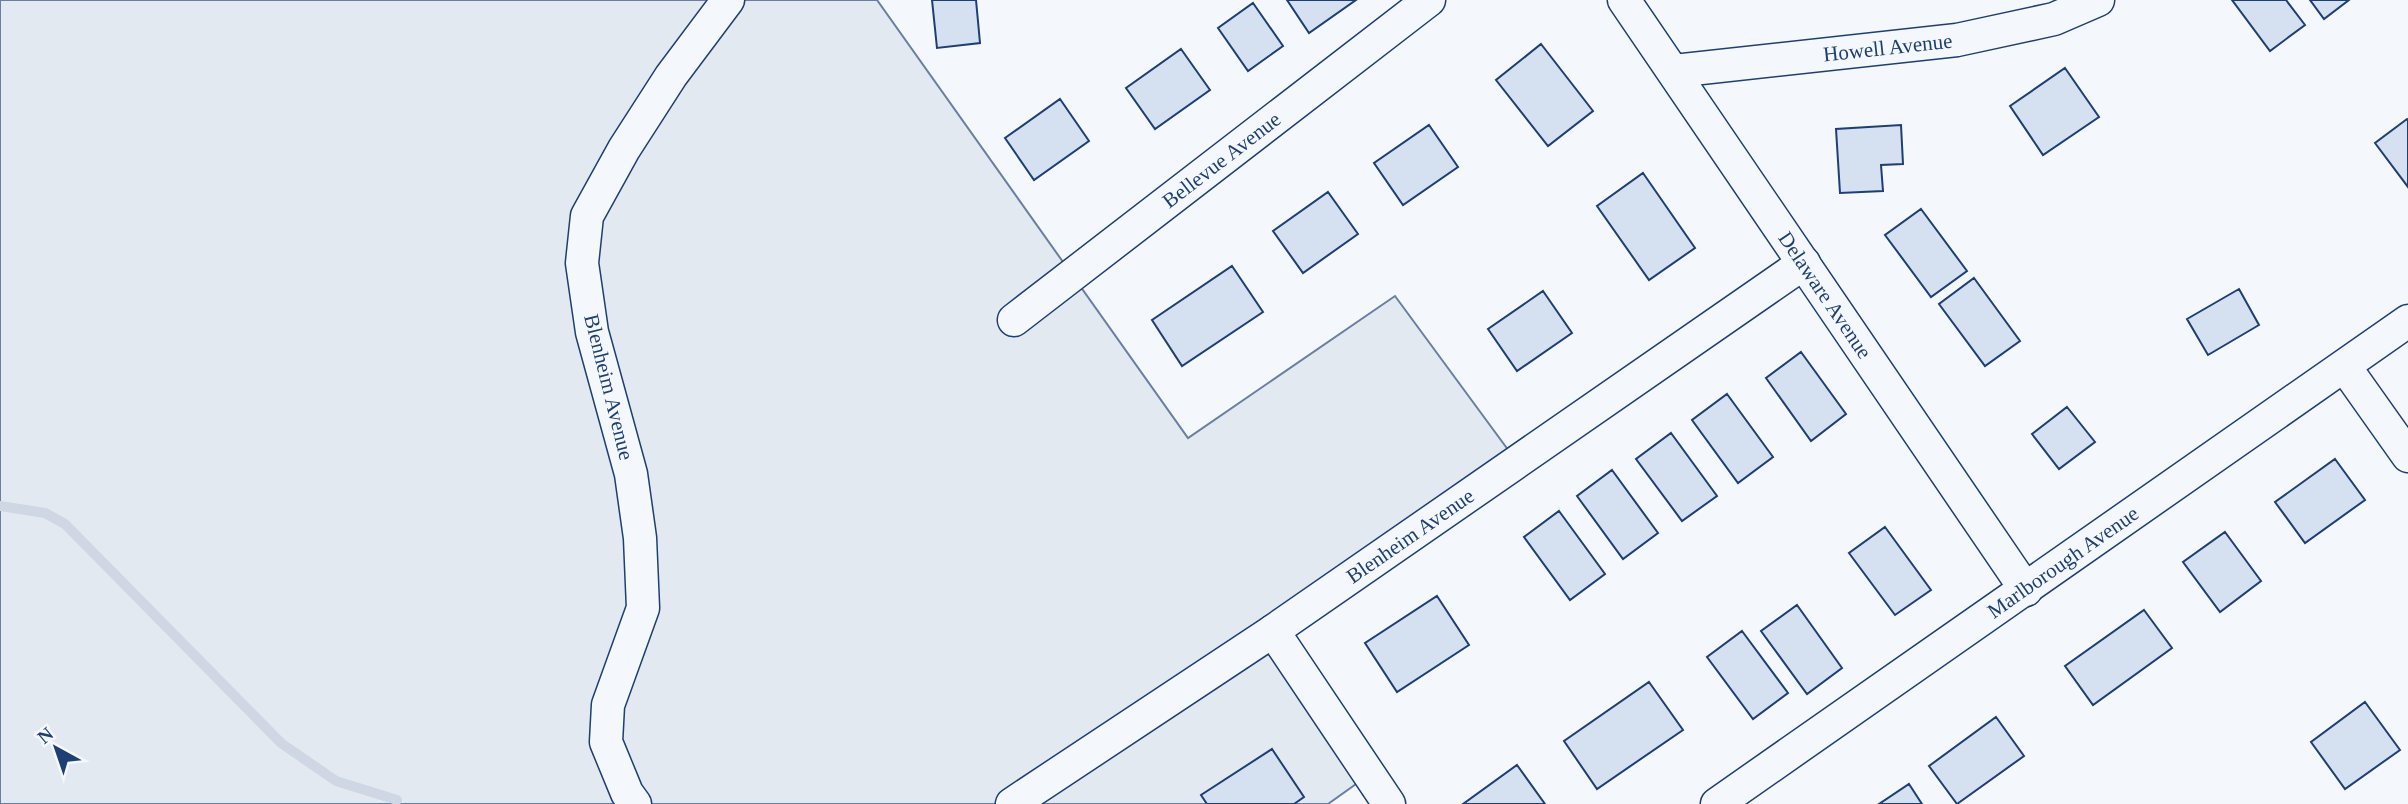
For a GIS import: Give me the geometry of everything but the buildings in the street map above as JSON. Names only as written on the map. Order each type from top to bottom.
[{"type":"street","name":"Blenheim Avenue","points":[[635,804],[627,793],[606,742],[608,705],[643,608],[640,538],[631,474],[592,332],[582,263],[587,216],[624,149],[664,87],[728,0]]},
{"type":"street","name":"Bellevue Avenue","points":[[1014,320],[1429,0]]},
{"type":"street","name":"Delaware Avenue","points":[[1625,0],[2026,590]]},
{"type":"street","name":"Howell Avenue","points":[[1674,71],[1957,40],[2054,19],[2098,0]]},
{"type":"street","name":"Blenheim Avenue","points":[[1012,804],[1273,631],[1804,264]]},
{"type":"street","name":"Marlborough Avenue","points":[[1717,804],[2408,321]]},
{"type":"street","points":[[2345,366],[2408,456]]},
{"type":"street","points":[[1273,631],[1389,804]]},
{"type":"shaded area","points":[[0,0],[877,0],[1188,438],[1395,296],[1517,462],[1273,632],[1377,769],[1328,804],[0,804]]},
{"type":"waterway","points":[[0,506],[45,513],[65,524],[281,743],[336,781],[397,800]]}]
